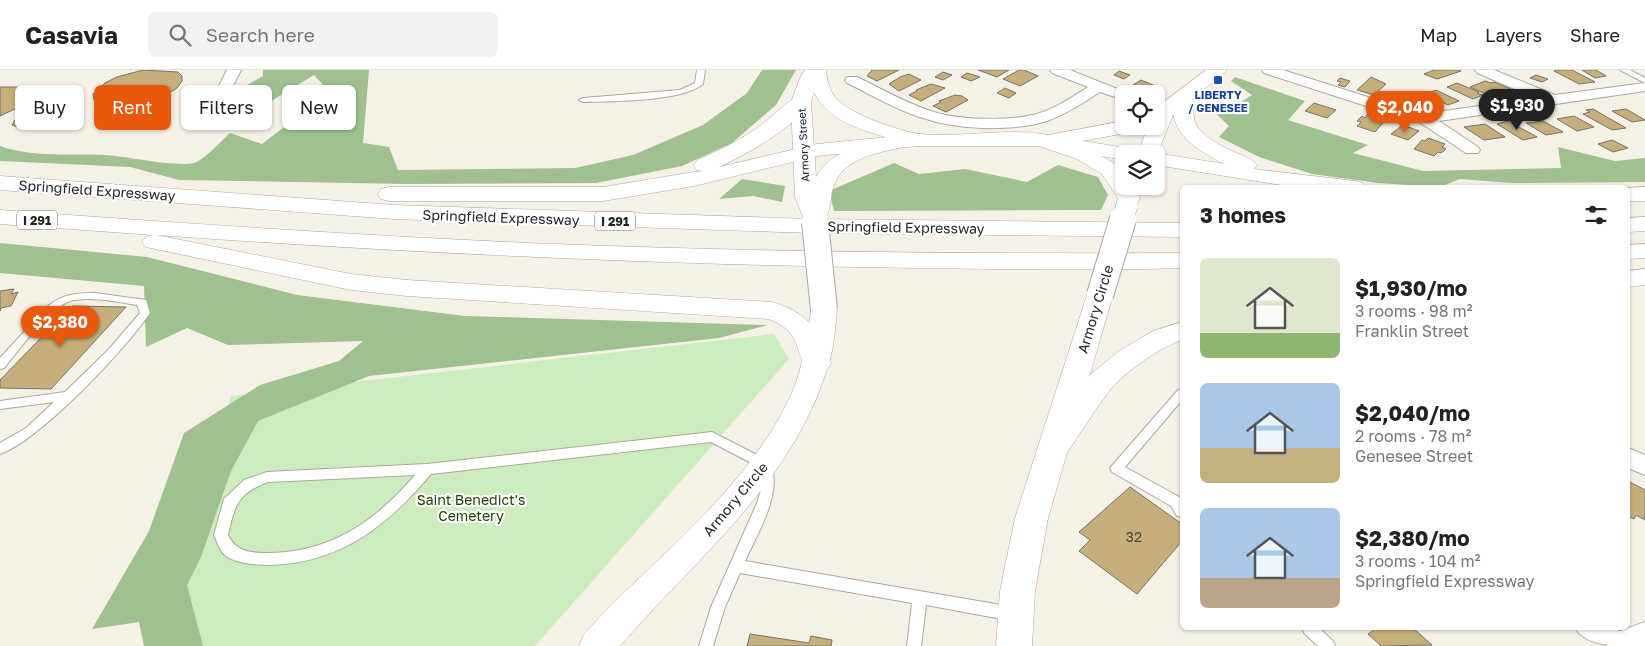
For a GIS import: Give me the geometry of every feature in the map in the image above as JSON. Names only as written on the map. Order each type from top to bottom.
[{"type":"main road","name":"Armory Street","points":[[814,208],[803,153],[801,102],[809,78],[816,70]]},
{"type":"main road","name":"Armory Street","points":[[816,70],[818,82],[827,100],[836,109],[866,125],[913,140]]},
{"type":"main road","points":[[1165,108],[1218,70]]},
{"type":"main road","points":[[1183,97],[1184,122],[1198,139],[1219,154],[1240,163],[1303,182]]},
{"type":"main road","points":[[644,187],[684,174],[749,144],[771,129],[801,102]]},
{"type":"main road","points":[[1045,141],[1115,129]]},
{"type":"main road","name":"Armory Circle","points":[[604,640],[721,518],[765,464],[797,412],[817,363],[824,328],[814,208],[825,177],[841,161],[861,151],[913,140],[992,139],[1045,141],[1084,154],[1104,164],[1131,196],[1027,535],[1014,630]]},
{"type":"main road","points":[[48,186],[471,195],[604,194],[694,179],[803,153],[848,146],[913,140]]},
{"type":"main road","points":[[1045,141],[1115,152]]},
{"type":"main road","points":[[1165,160],[1329,185]]},
{"type":"main road","name":"Springfield Expressway","points":[[0,183],[331,208],[566,219],[880,227],[1180,230]]},
{"type":"main road","points":[[1630,194],[1645,194]]},
{"type":"main road","name":"I 291","points":[[0,217],[408,244],[608,254],[878,260],[1180,261]]},
{"type":"main road","points":[[75,223],[167,245],[351,282],[456,292],[772,311],[786,316],[803,329],[811,342],[817,363]]},
{"type":"main road","points":[[1630,224],[1645,224]]},
{"type":"main road","points":[[1630,252],[1645,251]]},
{"type":"main road","points":[[1630,279],[1645,277]]},
{"type":"main road","points":[[1051,452],[1101,381],[1129,358],[1162,337],[1180,332]]},
{"type":"main road","points":[[1625,646],[1645,639]]},
{"type":"street","points":[[226,85],[234,70]]},
{"type":"street","points":[[1057,70],[1115,93]]},
{"type":"street","points":[[1269,70],[1396,111],[1437,117],[1645,87]]},
{"type":"street","points":[[1482,70],[1553,100]]},
{"type":"street","points":[[852,80],[914,110],[953,121],[979,122],[1008,122],[1042,117],[1098,87]]},
{"type":"street","points":[[1422,116],[1472,150]]},
{"type":"street","points":[[1630,458],[1645,466]]},
{"type":"street","points":[[1593,630],[1621,646]]},
{"type":"lane","points":[[583,100],[682,92],[699,84],[701,70]]},
{"type":"lane","points":[[1624,70],[1645,81]]},
{"type":"lane","points":[[0,366],[52,306],[68,298],[120,298],[142,302],[145,313],[113,352],[30,431],[0,449]]},
{"type":"lane","points":[[0,405],[68,396]]},
{"type":"lane","points":[[1180,396],[1116,468],[1176,502],[1180,509]]},
{"type":"lane","points":[[427,469],[412,488],[372,526],[330,550],[304,557],[273,560],[247,558],[228,549],[220,535],[229,503],[249,484],[267,476],[327,475],[427,469],[607,450],[712,436],[765,464],[769,483],[764,504],[738,566],[718,607],[706,646]]},
{"type":"lane","points":[[738,566],[920,597],[1014,630]]},
{"type":"lane","points":[[914,646],[920,597]]},
{"type":"lane","points":[[1311,630],[1328,646]]},
{"type":"green space","points":[[263,70],[369,70],[363,143],[389,147],[398,170],[575,168],[633,155],[703,125],[747,93],[762,70],[796,70],[776,105],[732,143],[682,166],[596,183],[404,184],[179,180],[130,167],[0,161],[0,146],[39,154],[106,155],[185,164],[198,161],[230,133],[262,144],[282,129],[356,130],[356,85],[323,85],[314,75],[298,85],[282,85],[282,95],[272,101],[272,85],[247,85],[263,76]]},
{"type":"green space","points":[[1235,77],[1305,101],[1288,120],[1368,145],[1353,153],[1423,171],[1561,168],[1558,147],[1615,161],[1645,158],[1645,182],[1511,183],[1460,179],[1445,185],[1409,185],[1378,183],[1312,174],[1259,157],[1219,137],[1229,126],[1208,106],[1227,111],[1252,95],[1231,81]]},
{"type":"green space","points":[[894,163],[919,174],[965,169],[1027,182],[1058,165],[1098,177],[1108,195],[1101,210],[834,211],[829,191]]},
{"type":"green space","points":[[742,179],[785,186],[782,202],[753,196],[719,199]]},
{"type":"green space","points":[[0,243],[147,257],[297,295],[465,316],[768,325],[719,338],[369,376],[258,421],[231,471],[201,557],[187,585],[203,646],[144,646],[139,622],[92,629],[149,531],[184,433],[260,385],[339,361],[363,341],[228,345],[187,328],[146,347],[144,286],[0,273]]},
{"type":"green space","name":"Saint Benedict's Cemetery","points":[[774,334],[789,359],[535,646],[163,646],[159,620],[231,396]]},
{"type":"building","points":[[143,70],[178,72],[182,76],[182,81],[171,92],[171,85],[103,85],[117,77]]},
{"type":"building","points":[[872,70],[899,70],[877,81],[867,76]]},
{"type":"building","points":[[978,70],[1009,70],[997,77]]},
{"type":"building","points":[[1019,70],[1024,70],[1038,76],[1020,86],[1003,79]]},
{"type":"building","points":[[1434,70],[1461,71],[1437,79],[1424,74]]},
{"type":"building","points":[[1572,70],[1595,82],[1579,84],[1554,71]]},
{"type":"building","points":[[1582,70],[1596,70],[1606,76],[1595,78]]},
{"type":"building","points":[[1119,71],[1130,75],[1124,79],[1114,75]]},
{"type":"building","points":[[943,72],[952,75],[943,80],[935,77]]},
{"type":"building","points":[[967,73],[980,77],[971,81],[961,77]]},
{"type":"building","points":[[909,74],[921,80],[899,91],[889,84],[900,77]]},
{"type":"building","points":[[1536,75],[1548,79],[1542,82],[1530,78]]},
{"type":"building","points":[[1371,77],[1386,84],[1374,95],[1357,90]]},
{"type":"building","points":[[1340,78],[1350,81],[1345,87],[1338,85],[1341,82],[1337,81]]},
{"type":"building","points":[[1141,80],[1153,85],[1133,85]]},
{"type":"building","points":[[1485,81],[1494,82],[1518,92],[1499,100],[1470,87]]},
{"type":"building","points":[[1457,83],[1483,95],[1473,99],[1447,87]]},
{"type":"building","points":[[931,84],[945,88],[921,101],[909,95],[916,90]]},
{"type":"building","points":[[0,87],[15,87],[15,109],[0,116]]},
{"type":"building","points":[[1005,88],[1016,93],[1009,98],[997,93]]},
{"type":"building","points":[[1436,90],[1459,101],[1448,105],[1425,94]]},
{"type":"building","points":[[955,95],[962,96],[968,100],[946,112],[933,106],[941,102],[939,101]]},
{"type":"building","points":[[1314,103],[1336,110],[1327,118],[1305,111]]},
{"type":"building","points":[[1593,109],[1626,128],[1612,130],[1583,114],[1590,112],[1586,110]]},
{"type":"building","points":[[1626,109],[1645,120],[1632,122],[1612,111]]},
{"type":"building","points":[[1369,112],[1387,118],[1375,132],[1357,126],[1361,122],[1357,121],[1362,116],[1365,118]]},
{"type":"building","points":[[1574,116],[1594,127],[1577,131],[1557,119]]},
{"type":"building","points":[[1508,121],[1537,137],[1523,140],[1497,124]]},
{"type":"building","points":[[1543,121],[1563,132],[1546,135],[1526,123]]},
{"type":"building","points":[[1485,124],[1505,137],[1484,140],[1464,127]]},
{"type":"building","points":[[1403,125],[1419,131],[1408,140],[1391,134]]},
{"type":"building","points":[[1428,138],[1445,144],[1442,147],[1446,149],[1434,156],[1414,149],[1422,140],[1425,141]]},
{"type":"building","points":[[1612,140],[1628,148],[1613,152],[1598,144]]},
{"type":"building","points":[[14,289],[11,294],[18,292],[11,306],[1,308],[0,311],[0,291]]},
{"type":"building","points":[[72,306],[126,307],[51,389],[0,388],[0,380]]},
{"type":"building","points":[[1630,482],[1645,490],[1645,520],[1636,515],[1634,519],[1630,517]]},
{"type":"building","points":[[1130,487],[1180,523],[1180,543],[1137,594],[1079,551],[1090,540],[1079,532]]},
{"type":"building","points":[[1374,630],[1415,630],[1432,645],[1381,646],[1368,634]]},
{"type":"building","points":[[750,634],[809,643],[811,636],[832,640],[831,646],[747,646]]},
{"type":"place","name":"LIBERTY / GENESEE","points":[[1218,80]]}]
